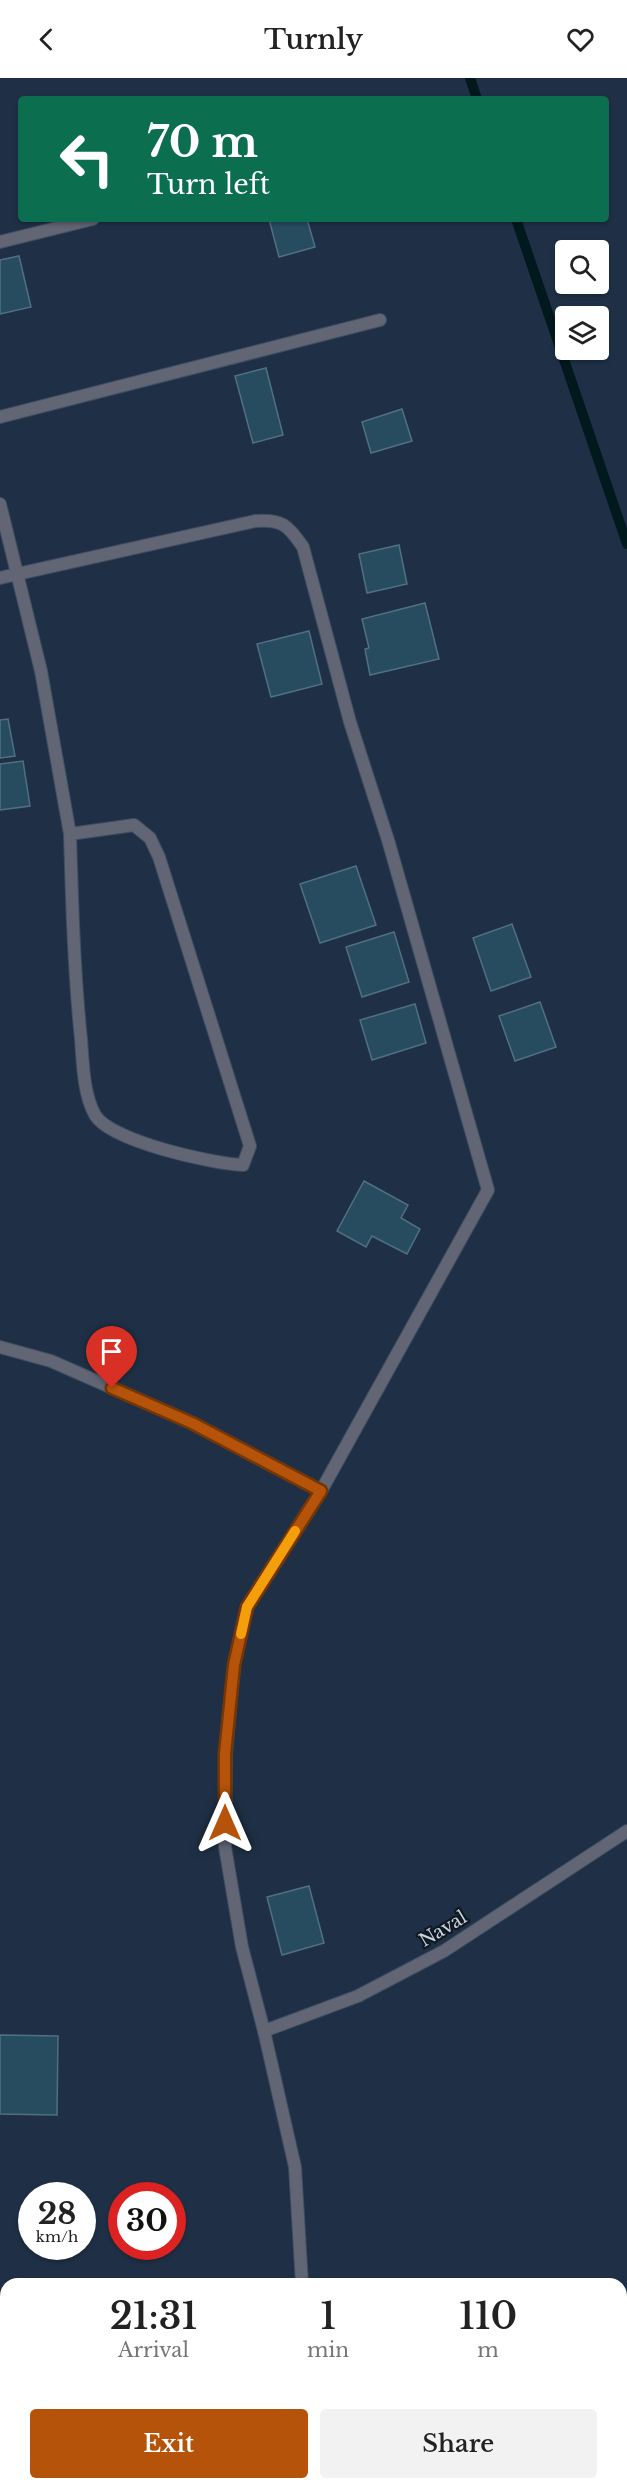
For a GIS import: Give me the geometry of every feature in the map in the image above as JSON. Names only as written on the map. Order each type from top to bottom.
[{"type":"street","points":[[0,242],[81,222]]},
{"type":"street","points":[[0,417],[380,320]]},
{"type":"street","points":[[0,504],[41,671],[70,834],[73,965],[86,1086],[96,1116],[117,1132],[185,1156],[219,1164],[243,1165],[250,1146],[159,857],[150,838],[134,825],[70,834]]},
{"type":"street","points":[[0,578],[268,520],[283,523],[303,548],[350,722],[388,840],[488,1190],[321,1491],[247,1607],[234,1665],[225,1754],[225,1847],[242,1947],[295,2167],[302,2278]]},
{"type":"street","points":[[0,1347],[51,1361],[192,1423],[321,1491]]},
{"type":"street","name":"Naval","points":[[264,2031],[358,1996],[444,1951],[627,1831]]},
{"type":"building","points":[[270,222],[308,222],[315,247],[279,257]]},
{"type":"building","points":[[19,256],[31,307],[0,314],[0,260]]},
{"type":"building","points":[[266,368],[283,435],[253,443],[235,376]]},
{"type":"building","points":[[402,409],[412,441],[371,453],[362,422]]},
{"type":"building","points":[[399,545],[407,584],[367,593],[359,554]]},
{"type":"building","points":[[425,603],[439,659],[370,675],[365,649],[369,648],[362,619]]},
{"type":"building","points":[[309,631],[322,684],[271,697],[257,644]]},
{"type":"building","points":[[8,719],[15,756],[0,758],[0,720]]},
{"type":"building","points":[[23,761],[30,806],[0,810],[0,764]]},
{"type":"building","points":[[356,866],[376,925],[320,943],[300,884]]},
{"type":"building","points":[[512,924],[531,977],[491,991],[473,938]]},
{"type":"building","points":[[394,932],[409,982],[362,997],[346,947]]},
{"type":"building","points":[[540,1002],[556,1047],[515,1061],[499,1016]]},
{"type":"building","points":[[415,1004],[426,1043],[372,1060],[360,1020]]},
{"type":"building","points":[[364,1181],[408,1205],[401,1218],[420,1229],[407,1254],[372,1236],[366,1247],[337,1231]]},
{"type":"building","points":[[309,1886],[324,1943],[282,1955],[267,1897]]},
{"type":"building","points":[[0,2035],[58,2036],[57,2115],[0,2114]]},
{"type":"waterway","points":[[470,78],[476,96]]},
{"type":"waterway","points":[[517,222],[627,544]]},
{"type":"slow traffic","points":[[241,1634],[247,1607],[295,1531]]},
{"type":"route","points":[[112,1388],[192,1423],[321,1491],[247,1607],[234,1665],[225,1754],[225,1823]]}]
